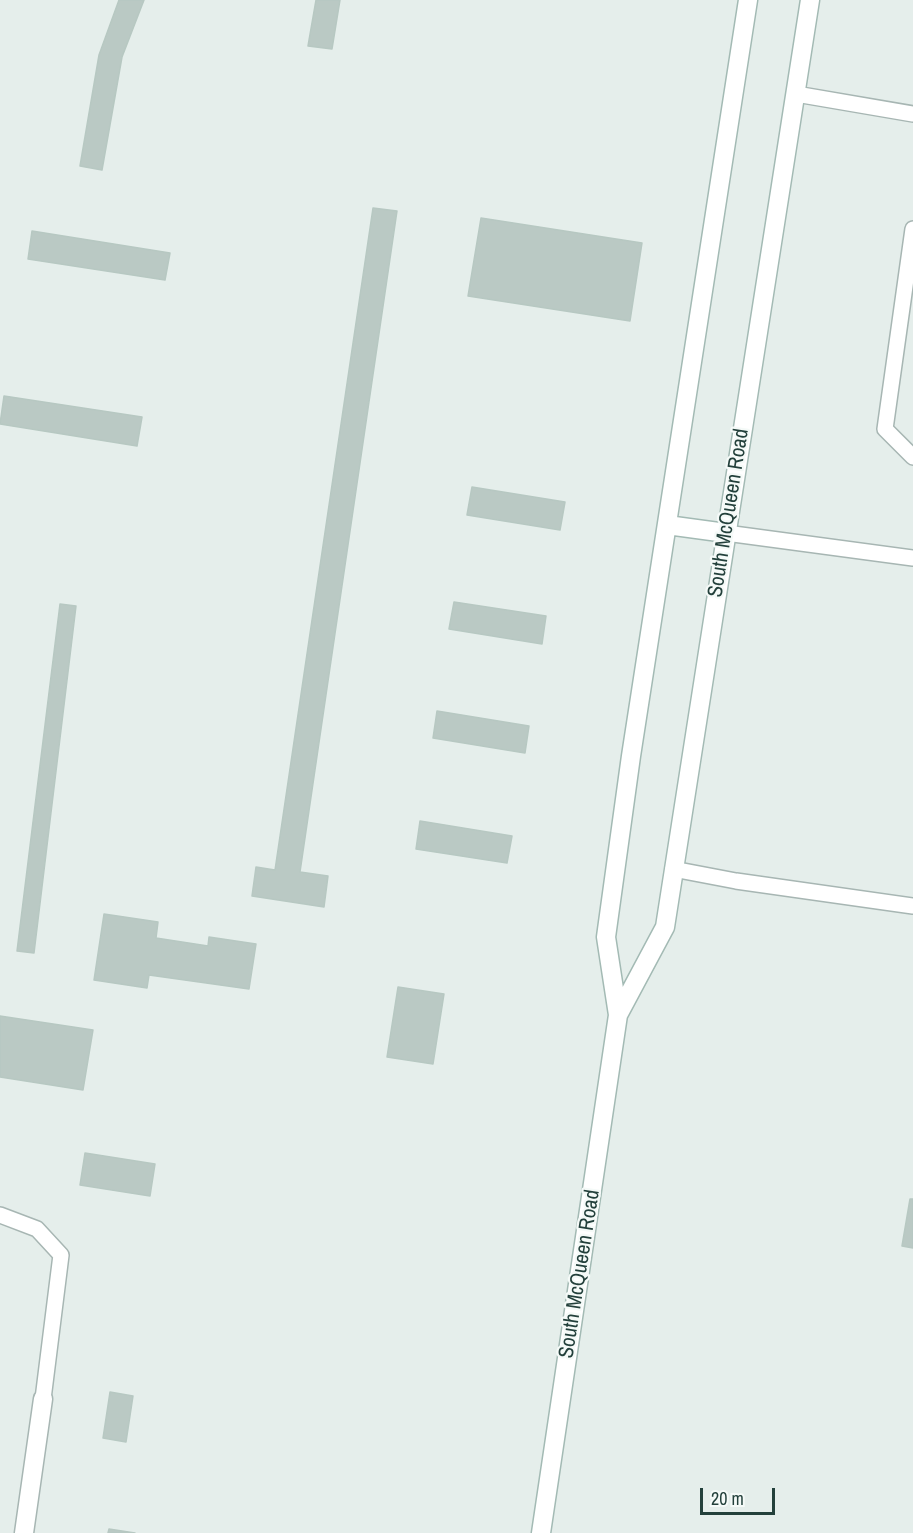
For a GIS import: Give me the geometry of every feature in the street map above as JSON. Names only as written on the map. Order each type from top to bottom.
[{"type":"main road","name":"South McQueen Road","points":[[541,1533],[618,1015],[606,937],[631,756],[748,0]]},
{"type":"main road","name":"South McQueen Road","points":[[618,1015],[665,927],[810,0]]},
{"type":"main road","points":[[667,525],[726,533]]},
{"type":"main road","points":[[24,1533],[43,1399]]},
{"type":"lane","points":[[795,94],[913,114]]},
{"type":"lane","points":[[913,229],[885,429],[913,457]]},
{"type":"lane","points":[[726,533],[913,558]]},
{"type":"lane","points":[[673,869],[736,881],[913,906]]},
{"type":"lane","points":[[0,1215],[37,1229],[61,1256],[43,1399]]},
{"type":"building","points":[[119,0],[144,0],[122,57],[102,170],[80,166],[99,55]]},
{"type":"building","points":[[316,0],[340,0],[332,49],[308,46]]},
{"type":"building","points":[[373,208],[397,211],[300,872],[328,876],[324,907],[252,896],[256,867],[275,870]]},
{"type":"building","points":[[481,218],[642,243],[630,321],[468,296]]},
{"type":"building","points":[[32,231],[170,253],[165,280],[28,259]]},
{"type":"building","points":[[4,396],[142,417],[137,446],[0,424]]},
{"type":"building","points":[[472,487],[565,502],[560,530],[467,515]]},
{"type":"building","points":[[454,602],[546,616],[542,644],[449,629]]},
{"type":"building","points":[[60,604],[76,606],[34,953],[17,951]]},
{"type":"building","points":[[437,711],[529,726],[525,753],[433,738]]},
{"type":"building","points":[[420,821],[512,836],[507,863],[416,849]]},
{"type":"building","points":[[104,914],[158,922],[156,938],[208,946],[209,937],[256,944],[249,989],[149,975],[147,988],[94,980]]},
{"type":"building","points":[[398,987],[444,994],[433,1064],[387,1057]]},
{"type":"building","points":[[0,1016],[93,1030],[83,1090],[0,1077]]},
{"type":"building","points":[[85,1153],[155,1164],[150,1196],[80,1185]]},
{"type":"building","points":[[910,1199],[913,1199],[913,1248],[902,1246]]},
{"type":"building","points":[[110,1392],[133,1396],[126,1442],[103,1438]]},
{"type":"building","points":[[109,1529],[135,1533],[108,1533]]}]
